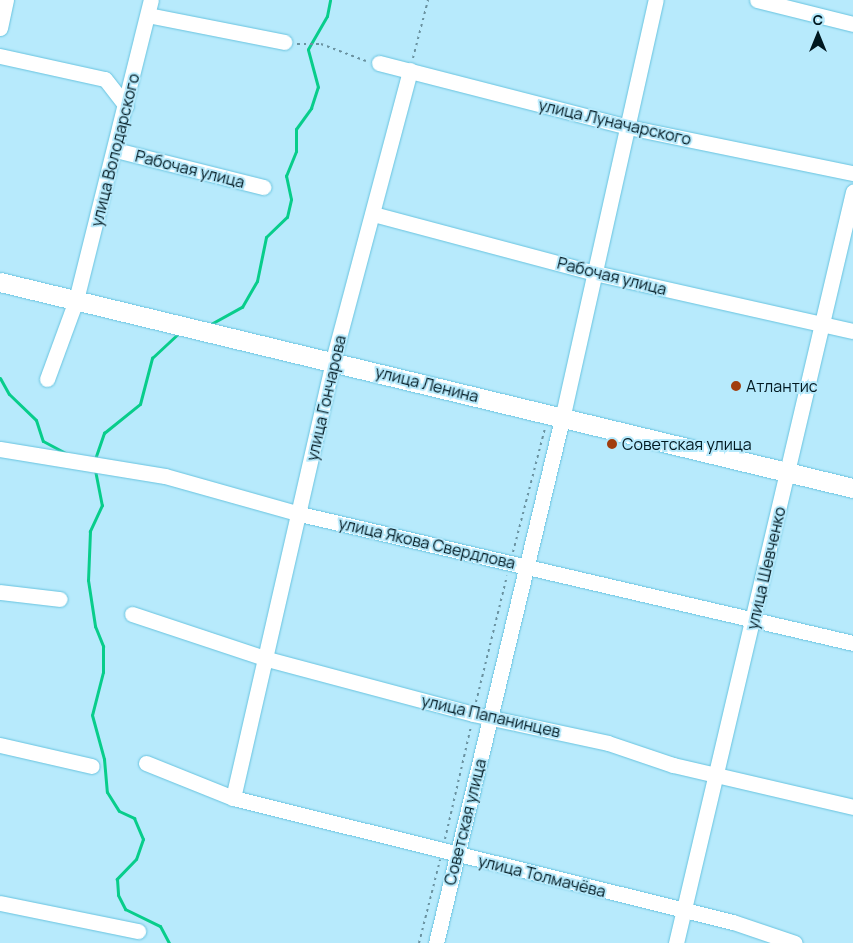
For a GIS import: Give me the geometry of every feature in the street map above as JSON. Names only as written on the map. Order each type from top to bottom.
[{"type":"main road","name":"улица Ленина","points":[[0,282],[333,360],[555,417],[853,488]]},
{"type":"street","points":[[0,28],[6,0]]},
{"type":"street","name":"Советская улица","points":[[436,943],[526,566],[555,417],[595,273],[656,0]]},
{"type":"street","points":[[758,0],[790,3],[853,24]]},
{"type":"street","points":[[150,8],[292,43]]},
{"type":"street","name":"улица Володарского","points":[[47,379],[76,300],[116,150],[150,8]]},
{"type":"street","points":[[0,56],[105,80],[126,106]]},
{"type":"street","name":"улица Луначарского","points":[[379,63],[628,127],[853,173]]},
{"type":"street","name":"улица Гончарова","points":[[233,798],[300,514],[333,360],[410,70]]},
{"type":"street","name":"Рабочая улица","points":[[116,150],[264,187]]},
{"type":"street","name":"улица Шевченко","points":[[676,943],[754,619],[853,192]]},
{"type":"street","name":"Рабочая улица","points":[[373,214],[595,273],[853,331]]},
{"type":"street","name":"улица Якова Свердлова","points":[[0,449],[166,476],[300,514],[510,561],[853,643]]},
{"type":"street","points":[[0,592],[60,599]]},
{"type":"street","name":"улица Папанинцев","points":[[132,614],[266,658],[473,714],[608,743],[716,775],[853,807]]},
{"type":"street","points":[[0,744],[92,766]]},
{"type":"street","name":"улица Толмачёва","points":[[146,763],[233,798],[682,912],[795,943]]},
{"type":"street","points":[[0,903],[138,931]]},
{"type":"path","points":[[410,70],[428,0]]},
{"type":"path","points":[[292,43],[320,44],[379,63]]},
{"type":"path","points":[[419,943],[510,561],[555,417]]},
{"type":"waterway","points":[[209,325],[242,307],[257,281],[266,237],[287,217],[291,199],[286,176],[296,151],[296,129],[311,108],[318,87],[308,49],[327,16],[330,0]]},
{"type":"waterway","points":[[95,459],[104,433],[140,404],[152,358],[179,333]]},
{"type":"waterway","points":[[0,378],[9,394],[36,420],[43,441],[66,453]]},
{"type":"waterway","points":[[95,470],[102,505],[90,531],[88,580],[95,626],[103,646],[103,672],[92,715],[104,759],[107,792],[119,811],[134,818],[143,839],[136,859],[117,879],[118,895],[125,909],[160,926],[169,943]]},
{"type":"place","name":"Атлантис","points":[[736,386]]},
{"type":"place","name":"Советская улица","points":[[612,444]]}]
